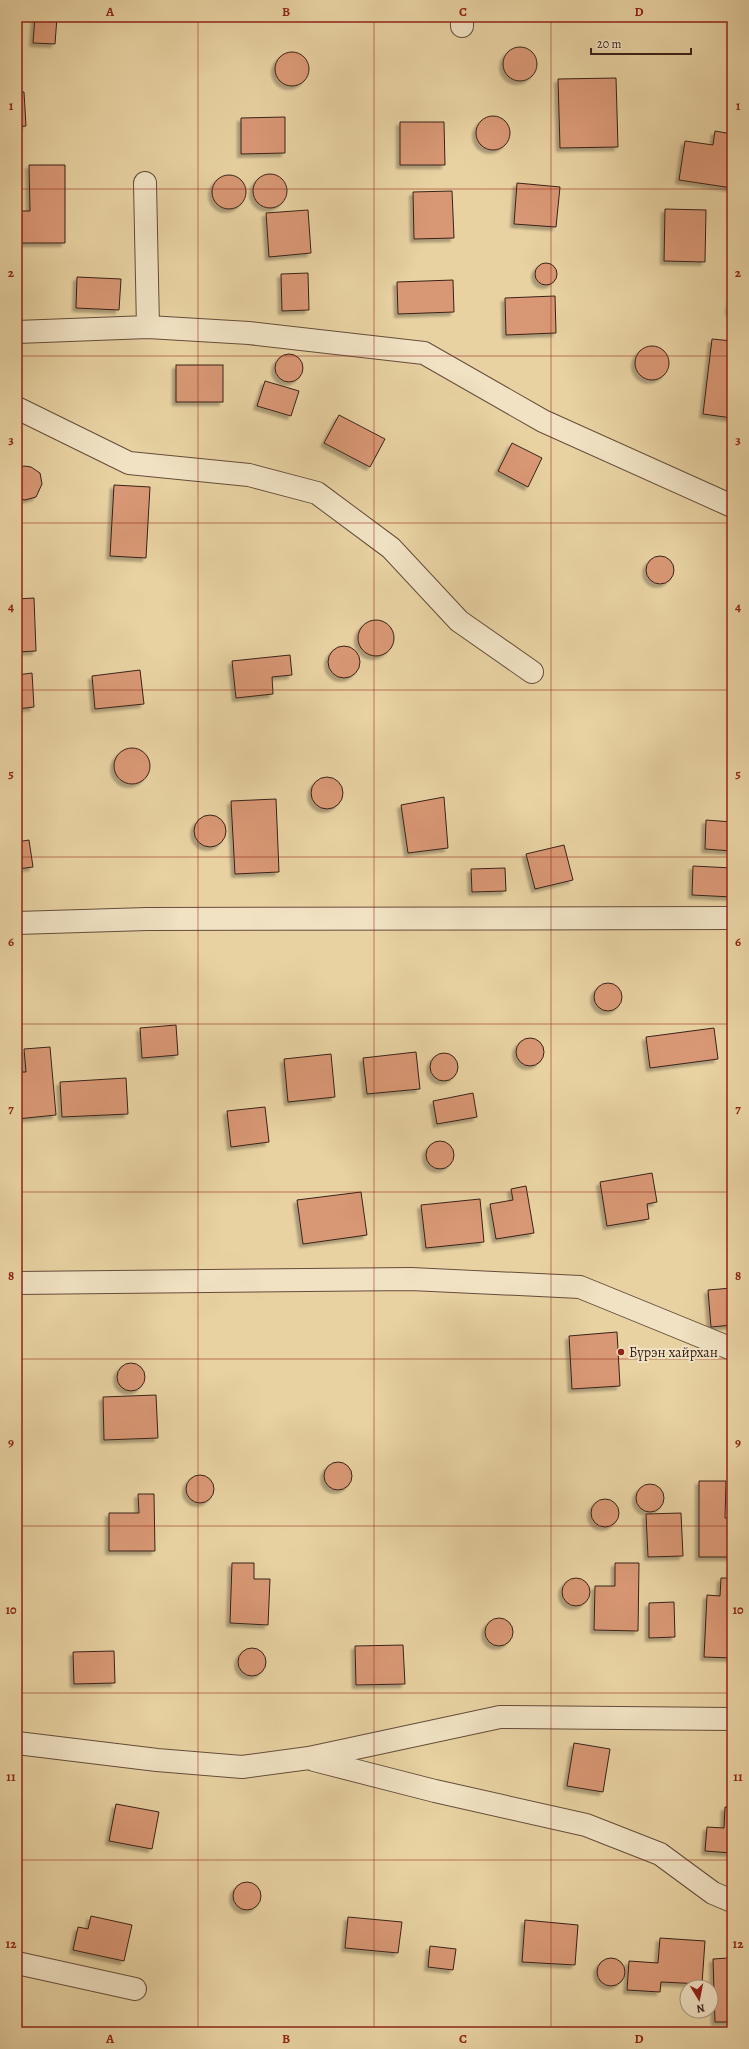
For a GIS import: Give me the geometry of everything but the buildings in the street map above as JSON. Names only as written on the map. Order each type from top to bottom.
[{"type":"street","points":[[145,183],[148,327]]},
{"type":"street","points":[[17,332],[148,327],[249,333],[424,353],[543,421],[732,506]]},
{"type":"street","points":[[17,408],[129,463],[249,475],[317,493],[391,548],[458,621],[532,672]]},
{"type":"street","points":[[17,923],[148,919],[732,918]]},
{"type":"street","points":[[17,1283],[411,1279],[580,1287],[732,1349]]},
{"type":"street","points":[[17,1743],[158,1760],[242,1767],[309,1758],[500,1717],[732,1719]]},
{"type":"street","points":[[309,1758],[435,1791],[586,1825],[660,1854],[713,1894],[732,1901]]},
{"type":"street","points":[[17,1963],[135,1989]]},
{"type":"place","name":"Бүрэн хайрхан","points":[[621,1352]]}]
